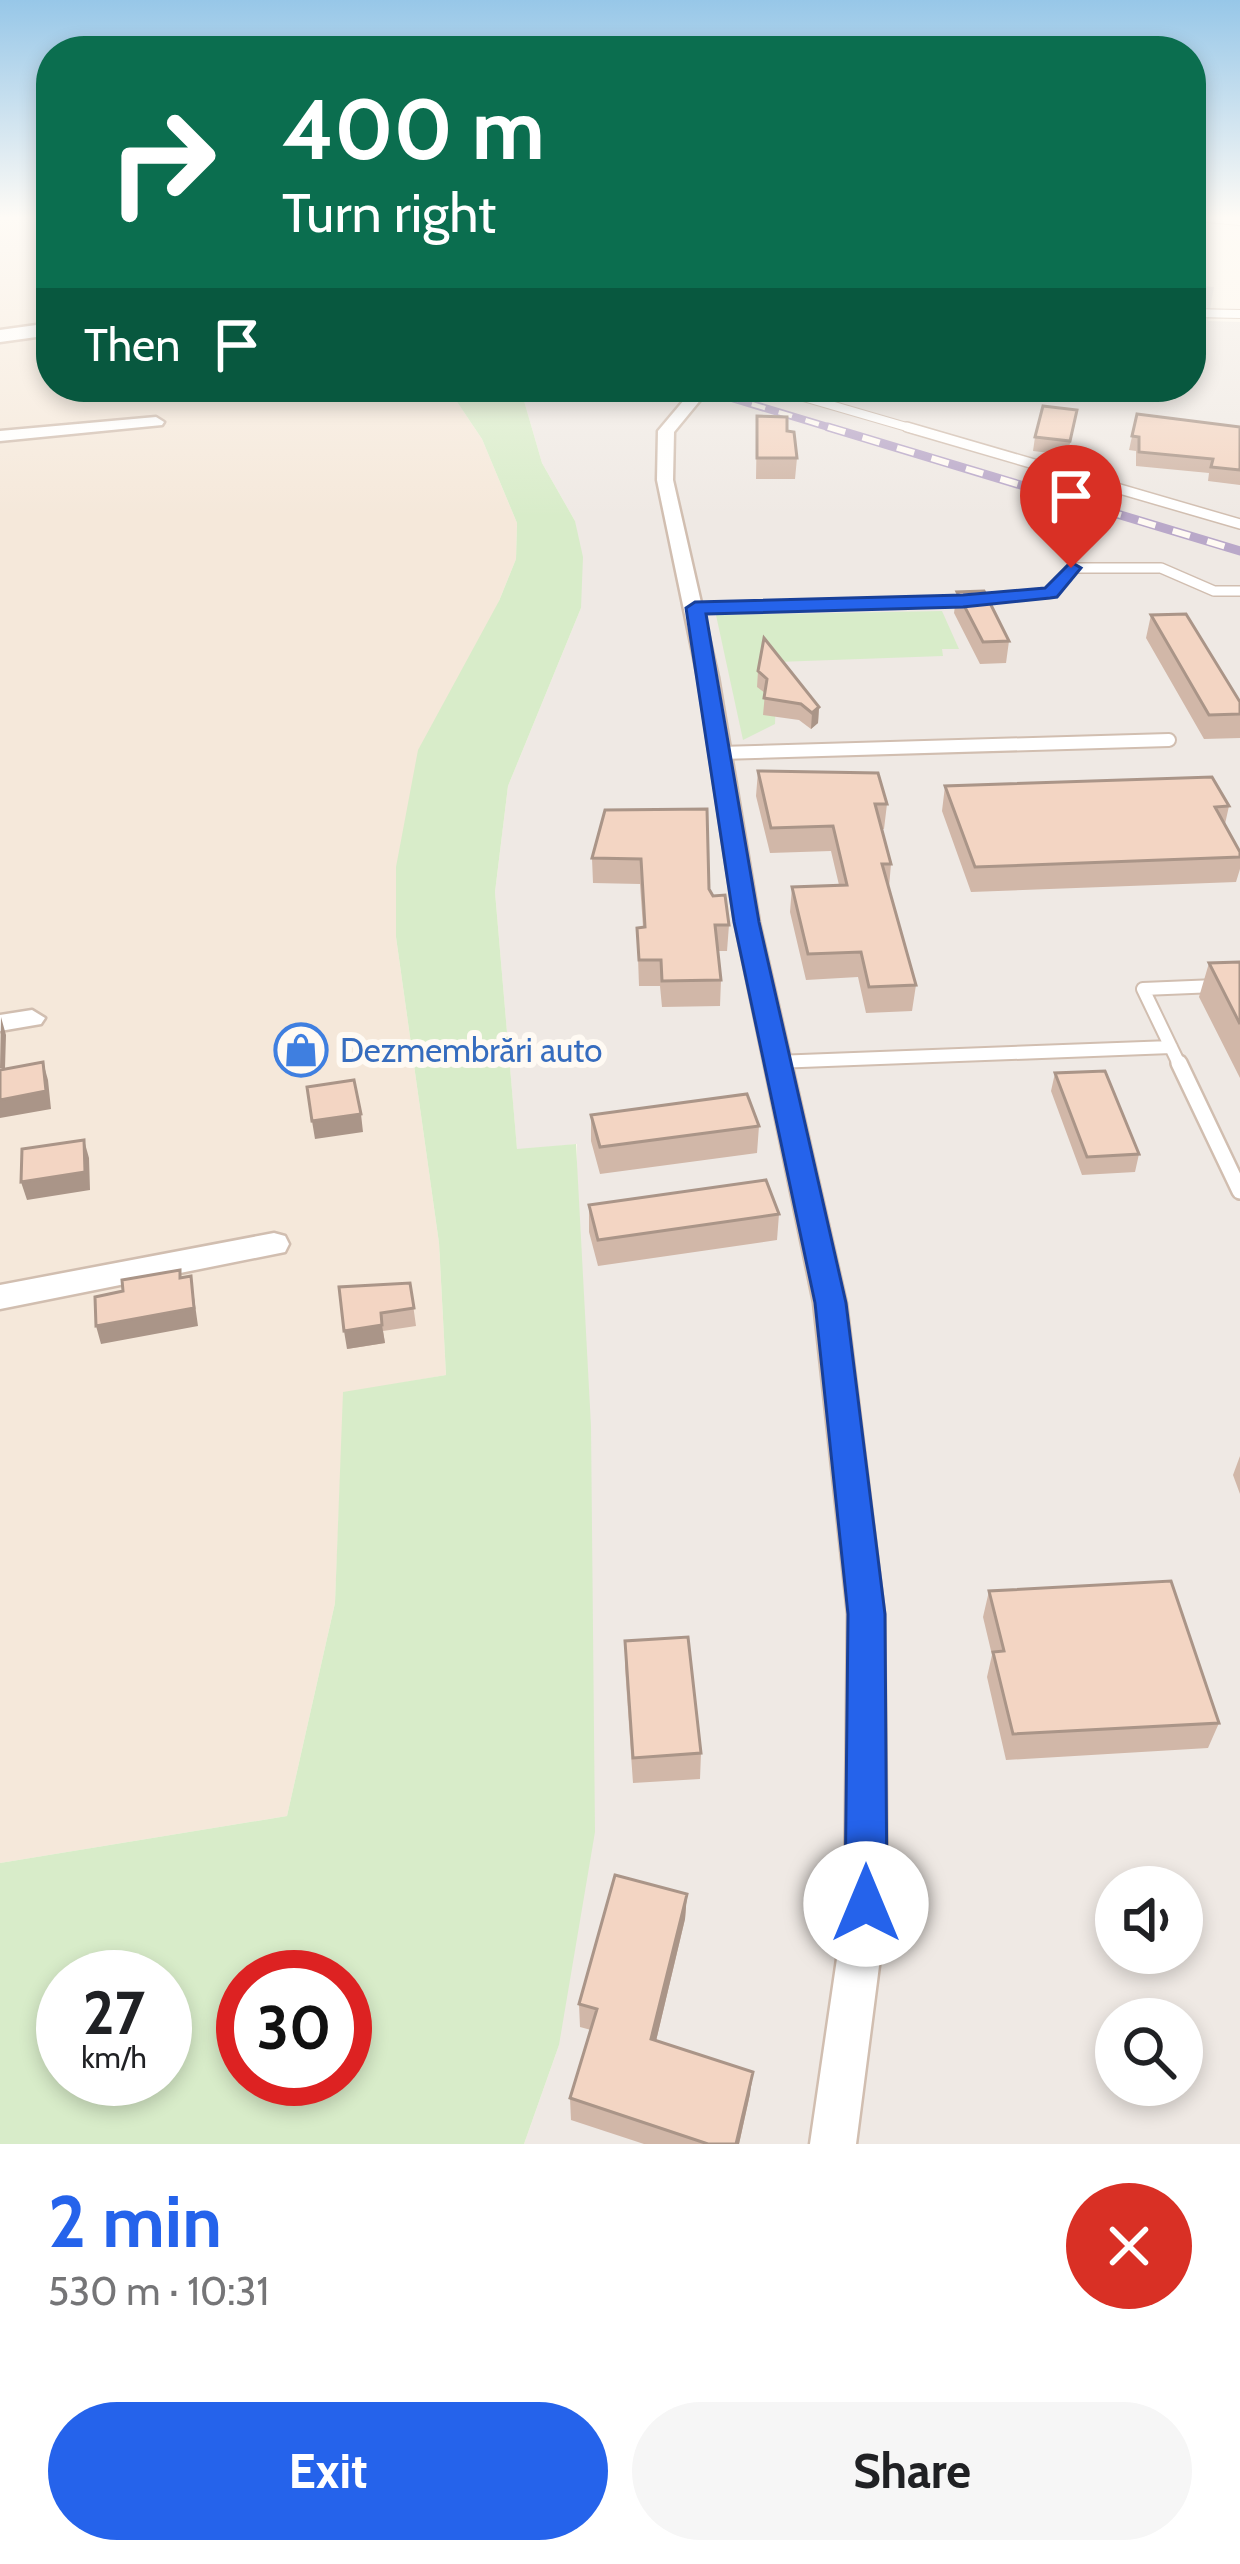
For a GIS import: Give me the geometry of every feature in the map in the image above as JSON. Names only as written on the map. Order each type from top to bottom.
[{"type":"main road","points":[[0,336],[36,331]]},
{"type":"street","points":[[689,402],[672,418],[663,443],[665,480],[695,608],[775,1062],[830,1303],[866,1614],[866,1904],[833,2144]]},
{"type":"street","points":[[0,436],[156,422]]},
{"type":"street","points":[[0,1023],[32,1018]]},
{"type":"street","points":[[0,1297],[274,1244]]},
{"type":"lane","points":[[821,402],[1240,524]]},
{"type":"lane","points":[[695,608],[963,601],[1050,593],[1071,568],[1161,568],[1214,591],[1240,591]]},
{"type":"lane","points":[[720,753],[1169,740]]},
{"type":"lane","points":[[1240,985],[1143,989],[1240,1191]]},
{"type":"lane","points":[[775,1062],[1171,1047]]},
{"type":"shaded area","points":[[0,317],[36,317],[36,402],[457,402],[482,439],[517,523],[516,559],[396,937],[439,1243],[446,1375],[344,1393],[335,1603],[287,1816],[0,1863]]},
{"type":"shaded area","points":[[1206,317],[1208,321],[1240,322],[1240,2144],[524,2144],[559,2045],[577,1144],[517,1150],[495,892],[508,786],[581,608],[575,521],[542,463],[524,402],[1206,402]]},
{"type":"green space","points":[[457,402],[524,402],[542,463],[575,521],[583,557],[581,608],[508,786],[495,892],[517,1149],[576,1144],[591,1426],[595,1832],[559,2045],[524,2144],[0,2144],[0,1863],[287,1816],[335,1603],[343,1392],[446,1375],[439,1243],[396,937],[396,867],[418,750],[499,601],[516,559],[517,523],[482,439]]},
{"type":"green space","points":[[942,611],[959,649],[942,649],[943,656],[777,662],[775,724],[743,740],[716,615]]},
{"type":"building","points":[[1043,406],[1077,410],[1070,441],[1035,437]]},
{"type":"building","points":[[1137,414],[1240,427],[1240,470],[1211,467],[1213,459],[1139,452],[1139,437],[1132,436]]},
{"type":"building","points":[[757,416],[787,417],[797,458],[757,458]]},
{"type":"building","points":[[984,591],[1009,641],[983,642],[957,592]]},
{"type":"building","points":[[1186,614],[1240,702],[1240,714],[1209,715],[1151,615]]},
{"type":"building","points":[[764,638],[819,707],[812,713],[801,704],[764,698],[767,679],[758,671]]},
{"type":"building","points":[[758,771],[878,773],[887,804],[875,804],[891,864],[882,864],[916,985],[869,987],[861,952],[808,954],[792,887],[847,885],[833,826],[771,828]]},
{"type":"building","points":[[1212,777],[1229,806],[1215,807],[1240,857],[975,867],[945,786]]},
{"type":"building","points":[[707,809],[709,889],[713,896],[725,895],[729,925],[715,925],[721,980],[662,981],[661,960],[639,960],[637,928],[645,927],[641,859],[592,858],[605,810]]},
{"type":"building","points":[[1240,962],[1240,1024],[1209,963]]},
{"type":"building","points":[[43,1062],[46,1091],[0,1100],[0,1070]]},
{"type":"building","points":[[1105,1071],[1139,1154],[1087,1157],[1055,1073]]},
{"type":"building","points":[[354,1080],[361,1114],[312,1121],[307,1087]]},
{"type":"building","points":[[747,1094],[759,1126],[600,1147],[591,1115]]},
{"type":"building","points":[[84,1140],[85,1172],[21,1182],[22,1149]]},
{"type":"building","points":[[766,1180],[779,1214],[598,1240],[589,1205]]},
{"type":"building","points":[[180,1270],[180,1278],[191,1276],[194,1308],[96,1326],[95,1297],[123,1291],[122,1280]]},
{"type":"building","points":[[410,1283],[414,1308],[381,1313],[382,1325],[344,1331],[339,1287]]},
{"type":"building","points":[[1171,1581],[1219,1723],[1013,1734],[993,1652],[1004,1651],[989,1591]]},
{"type":"building","points":[[688,1637],[701,1753],[633,1758],[625,1641]]},
{"type":"building","points":[[615,1875],[687,1894],[651,2039],[753,2072],[736,2144],[708,2144],[570,2098],[597,2009],[579,2004]]},
{"type":"railway","points":[[745,402],[838,430]]},
{"type":"railway","points":[[828,427],[1240,551]]},
{"type":"place","name":"Dezmembrări auto","points":[[301,1050]]},
{"type":"route","points":[[866,1904],[866,1614],[830,1303],[747,922],[695,608],[963,601],[1050,593],[1071,568]]}]
